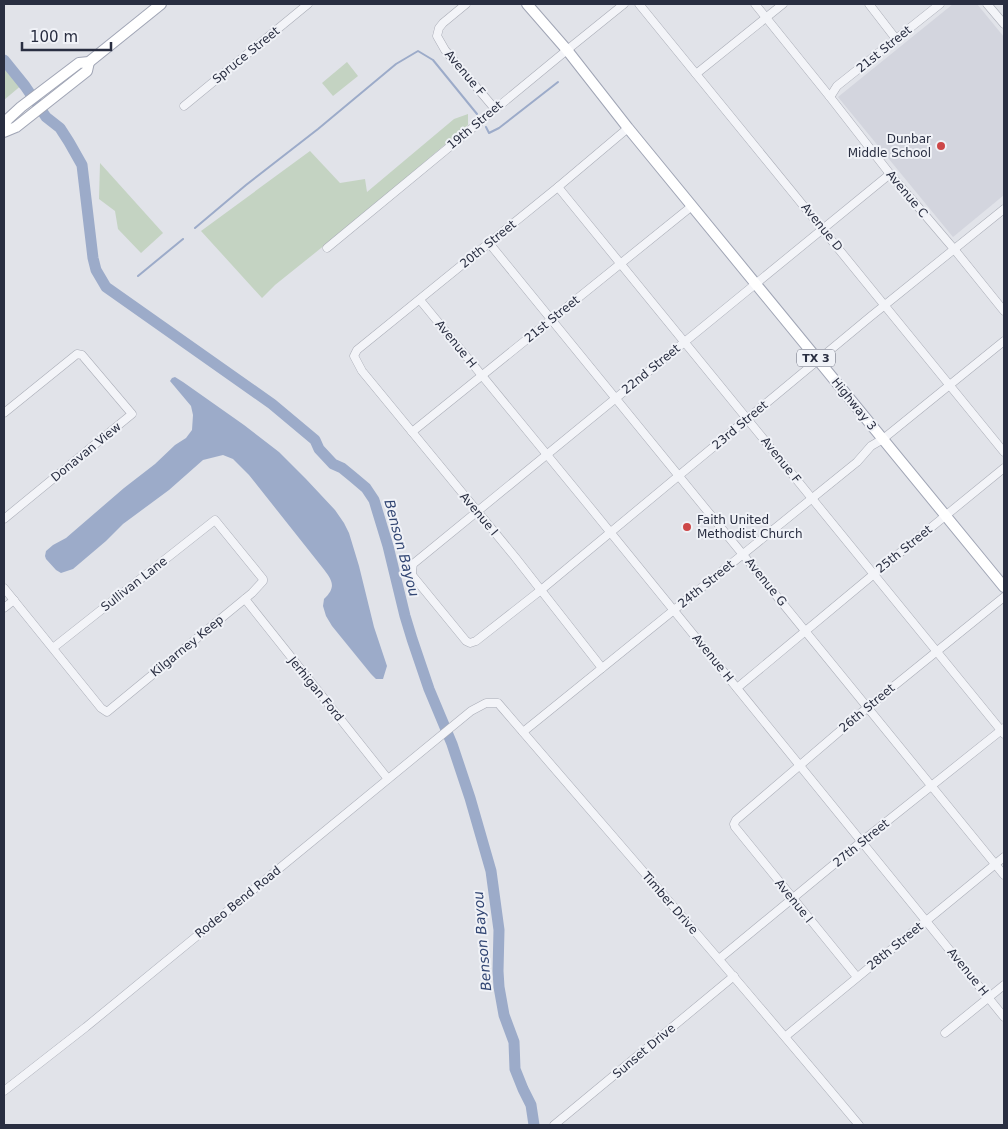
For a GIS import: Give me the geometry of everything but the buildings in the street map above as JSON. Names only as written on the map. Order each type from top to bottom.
[{"type":"main road","points":[[4,125],[21,107],[79,63],[89,62],[161,4]]},
{"type":"main road","name":"TX 3","points":[[527,4],[628,128]]},
{"type":"main road","points":[[4,132],[16,127],[87,71],[89,62]]},
{"type":"main road","name":"Highway 3","points":[[628,128],[1004,587]]},
{"type":"street","points":[[293,4],[299,11]]},
{"type":"street","name":"Spruce Street","points":[[184,106],[308,4]]},
{"type":"street","name":"Avenue F","points":[[466,4],[443,23],[439,28],[437,36],[445,50],[495,108]]},
{"type":"street","name":"19th Street","points":[[327,248],[495,108],[624,4]]},
{"type":"street","name":"Avenue D","points":[[639,4],[1004,452]]},
{"type":"street","name":"Avenue C","points":[[755,4],[830,96],[890,174],[1004,312]]},
{"type":"street","points":[[696,74],[783,4]]},
{"type":"street","points":[[869,4],[896,39]]},
{"type":"street","name":"21st Street","points":[[830,96],[838,86],[940,4]]},
{"type":"street","points":[[988,4],[1004,24]]},
{"type":"street","name":"20th Street","points":[[356,360],[354,356],[357,350],[628,128]]},
{"type":"street","name":"22nd Street","points":[[476,641],[470,643],[466,641],[412,575],[413,564],[890,174]]},
{"type":"street","name":"Avenue F","points":[[558,187],[1003,731]]},
{"type":"street","name":"21st Street","points":[[412,432],[692,206]]},
{"type":"street","name":"23rd Street","points":[[476,641],[541,590],[818,360],[1004,209]]},
{"type":"street","name":"Avenue G","points":[[489,243],[1004,875]]},
{"type":"street","name":"Avenue H","points":[[420,300],[611,532],[1004,1017]]},
{"type":"street","name":"24th Street","points":[[522,732],[857,462],[871,446],[884,440],[1004,341]]},
{"type":"street","name":"Donavan View","points":[[4,413],[78,354],[82,355],[132,414],[4,519]]},
{"type":"street","name":"Avenue I","points":[[356,360],[362,371],[478,511],[602,668]]},
{"type":"street","name":"25th Street","points":[[737,688],[1004,468]]},
{"type":"street","name":"Sullivan Lane","points":[[53,648],[214,520],[263,578]]},
{"type":"street","name":"Kilgarney Keep","points":[[53,648],[101,708],[107,712],[244,600],[263,582],[263,578]]},
{"type":"street","points":[[4,588],[53,648]]},
{"type":"street","name":"26th Street","points":[[734,824],[736,820],[868,707],[1004,597]]},
{"type":"street","points":[[4,608],[14,600]]},
{"type":"street","name":"Jerhigan Ford","points":[[244,600],[388,779]]},
{"type":"street","name":"Timber Drive","points":[[471,711],[486,703],[498,703],[786,1036],[859,1125]]},
{"type":"street","name":"Rodeo Bend Road","points":[[4,1091],[471,711]]},
{"type":"street","name":"27th Street","points":[[719,959],[861,842],[1003,731]]},
{"type":"street","name":"Avenue I","points":[[734,824],[857,978]]},
{"type":"street","name":"28th Street","points":[[786,1036],[1004,857]]},
{"type":"street","name":"Sunset Drive","points":[[557,1123],[734,976]]},
{"type":"street","points":[[944,1033],[1004,985]]},
{"type":"shaded area","name":"Dunbar Middle School","points":[[953,4],[977,4],[1004,37],[1004,195],[953,237],[838,97]]},
{"type":"green space","points":[[4,61],[23,84],[4,100]]},
{"type":"green space","points":[[347,62],[358,76],[333,96],[322,83]]},
{"type":"green space","points":[[468,114],[468,125],[361,216],[275,285],[262,298],[201,231],[310,151],[340,183],[365,179],[367,192],[454,119]]},
{"type":"green space","points":[[100,163],[163,233],[141,253],[118,229],[115,211],[99,199]]},
{"type":"water","points":[[175,377],[279,452],[335,510],[344,523],[359,566],[374,627],[387,666],[383,679],[376,679],[371,674],[326,616],[323,606],[324,599],[332,586],[328,575],[249,475],[233,459],[223,455],[203,460],[169,490],[123,524],[73,569],[61,573],[46,559],[46,551],[66,538],[175,445],[186,438],[192,430],[193,415],[191,406],[170,381]]},
{"type":"waterway","points":[[195,228],[396,64],[418,51],[433,60],[477,114]]},
{"type":"waterway","name":"Benson Bayou","points":[[4,60],[46,117],[60,128],[82,165],[93,258],[96,270],[106,287],[272,404],[315,440],[319,449],[333,464],[342,468],[366,488],[374,500],[412,639],[429,689],[452,744],[491,871],[499,930],[499,987],[504,1015],[514,1042],[515,1069],[531,1105],[534,1125]]},
{"type":"waterway","points":[[486,127],[489,133],[499,128],[558,82]]},
{"type":"waterway","points":[[138,276],[183,239]]},
{"type":"place","name":"Dunbar Middle School","points":[[941,146]]},
{"type":"place","name":"Faith United Methodist Church","points":[[687,527]]}]
